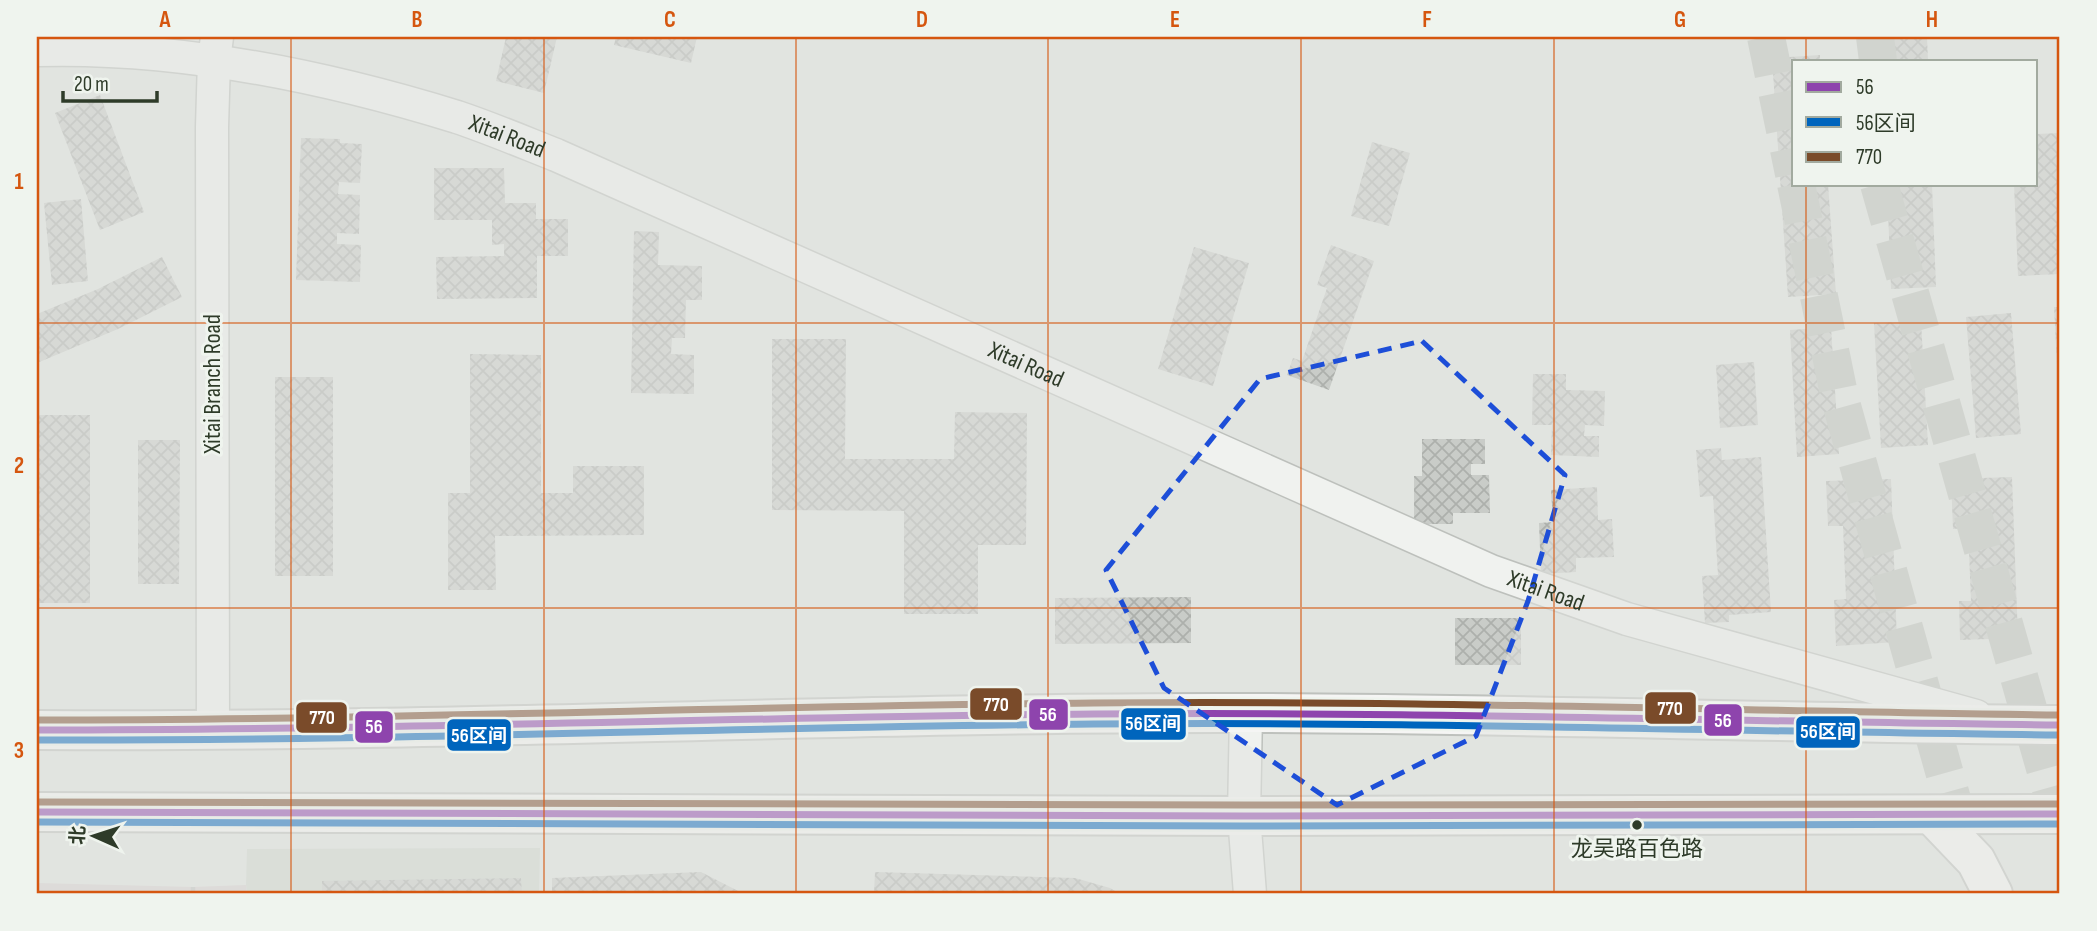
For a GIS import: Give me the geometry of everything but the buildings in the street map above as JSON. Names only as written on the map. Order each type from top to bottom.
[{"type":"main road","points":[[37,730],[213,731],[751,719],[1246,713],[2060,725]]},
{"type":"main road","points":[[37,812],[1244,816],[2060,814]]},
{"type":"main road","points":[[1933,816],[1976,861],[1993,894]]},
{"type":"street","name":"Xitai Road","points":[[37,50],[150,52],[215,48],[459,118],[556,155],[1491,571],[1627,620],[2007,724]]},
{"type":"street","name":"Xitai Branch Road","points":[[213,731],[212,127],[215,48]]},
{"type":"street","points":[[1246,713],[1244,816],[1250,894]]},
{"type":"path","points":[[193,887],[193,894]]},
{"type":"highlighted area","points":[[1422,341],[1565,475],[1528,601],[1476,736],[1337,805],[1164,688],[1106,570],[1260,379]]},
{"type":"shaded area","points":[[540,848],[539,894],[247,894],[247,849]]},
{"type":"shaded area","points":[[37,883],[193,887],[246,885],[247,894],[37,894]]},
{"type":"tunnel","points":[[1766,37],[1792,164]]},
{"type":"tunnel","points":[[1875,37],[1878,60]]},
{"type":"tunnel","points":[[1796,186],[1840,399],[1965,846]]},
{"type":"tunnel","points":[[1880,186],[2060,821]]},
{"type":"transit line","name":"770","points":[[37,720],[1215,702],[2060,715]]},
{"type":"transit line","name":"56","points":[[37,730],[1215,713],[2060,725]]},
{"type":"transit line","name":"56区间","points":[[37,740],[1215,723],[2060,735]]},
{"type":"transit line","name":"770","points":[[37,802],[2060,804]]},
{"type":"transit line","name":"56","points":[[37,812],[1244,816],[2060,814]]},
{"type":"transit line","name":"56区间","points":[[37,822],[1244,826],[2060,824]]},
{"type":"place","name":"龙吴路百色路","points":[[1637,825]]}]
